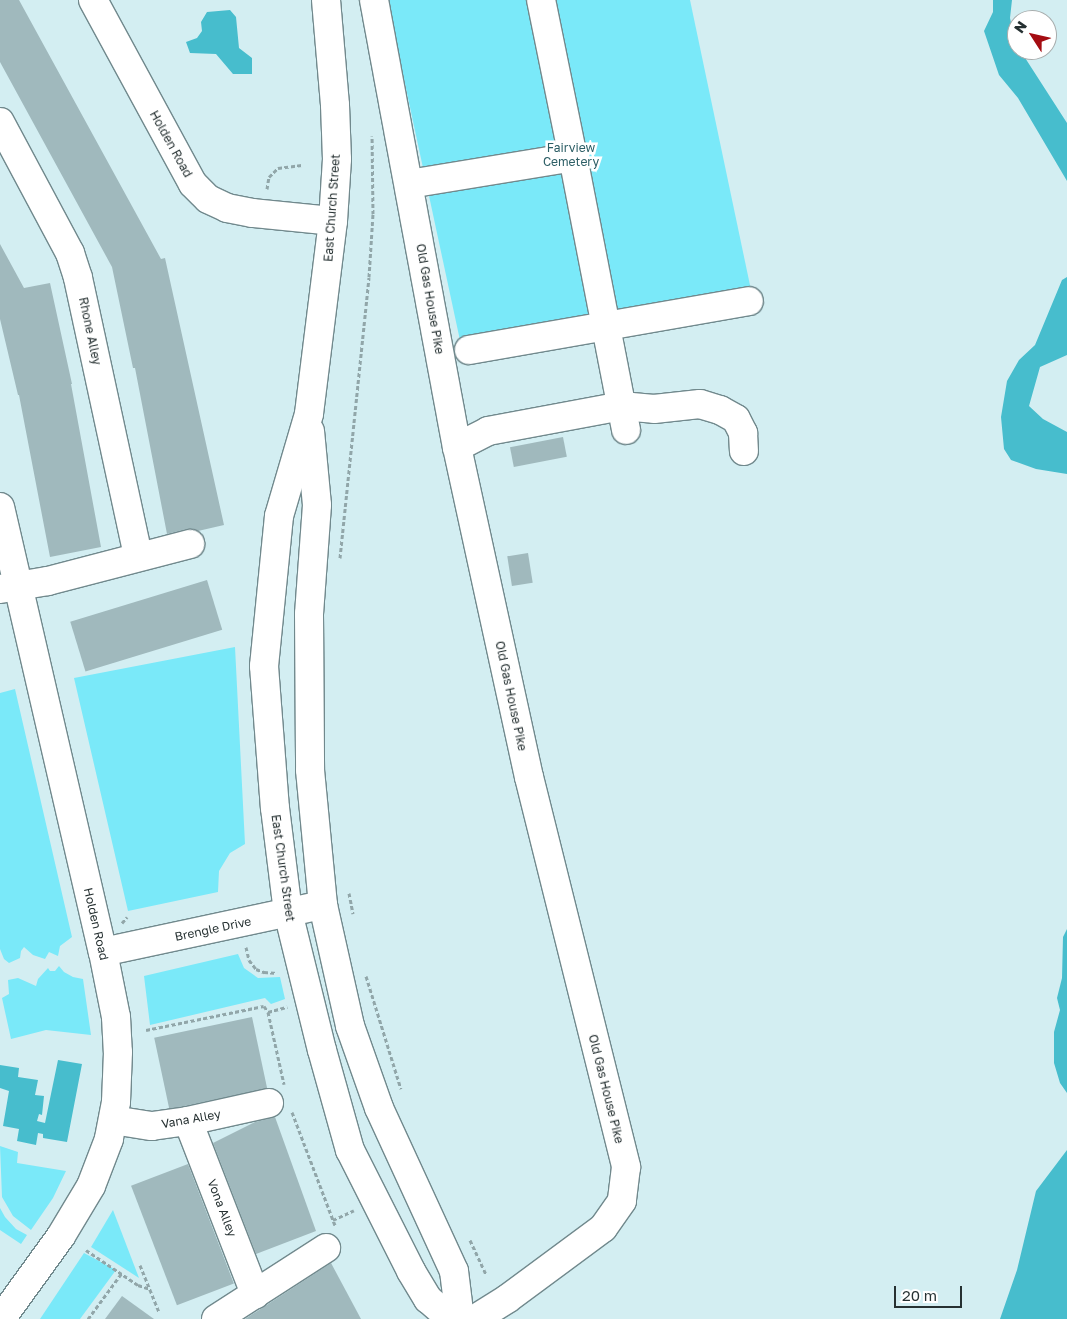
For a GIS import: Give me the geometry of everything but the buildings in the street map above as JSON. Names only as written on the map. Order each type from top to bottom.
[{"type":"street","name":"Holden Road","points":[[93,0],[194,184],[208,199],[227,208],[253,213],[333,221]]},
{"type":"street","name":"East Church Street","points":[[326,0],[336,141],[333,221],[309,414],[279,516],[264,666],[275,808],[288,912],[322,1050],[350,1150],[415,1278],[428,1299],[452,1319]]},
{"type":"street","name":"Old Gas House Pike","points":[[374,0],[457,448],[529,777],[626,1167],[622,1201],[603,1228],[507,1299],[475,1319]]},
{"type":"street","points":[[541,0],[624,418]]},
{"type":"street","name":"Rhone Alley","points":[[0,122],[70,253],[78,278],[138,556]]},
{"type":"street","points":[[409,184],[573,157]]},
{"type":"street","points":[[469,350],[749,301]]},
{"type":"street","points":[[457,448],[488,431],[624,418],[654,409],[700,404],[720,410],[736,419],[743,434],[744,451]]},
{"type":"street","name":"East Church Street","points":[[309,414],[317,505],[309,614],[310,770],[323,905],[350,1026],[379,1108],[454,1271],[460,1319]]},
{"type":"street","name":"Holden Road","points":[[0,507],[8,587],[103,952],[116,1016],[116,1102],[109,1139],[91,1186],[61,1236],[1,1319]]},
{"type":"street","points":[[8,587],[48,581],[190,544]]},
{"type":"street","name":"Brengle Drive","points":[[103,952],[323,905]]},
{"type":"street","name":"Vana Alley","points":[[113,1120],[152,1126],[188,1121],[269,1103]]},
{"type":"street","name":"Vona Alley","points":[[188,1121],[255,1294]]},
{"type":"street","points":[[216,1319],[326,1248]]},
{"type":"path","points":[[340,568],[373,214],[371,130]]},
{"type":"path","points":[[266,193],[270,177],[278,168],[302,165]]},
{"type":"path","points":[[348,885],[353,916]]},
{"type":"path","points":[[246,947],[249,960],[256,969],[271,973],[286,970]]},
{"type":"path","points":[[366,973],[402,1092]]},
{"type":"path","points":[[268,1012],[295,1006]]},
{"type":"path","points":[[333,1220],[356,1209]]},
{"type":"path","points":[[469,1239],[486,1274]]},
{"type":"path","points":[[86,1250],[138,1285],[150,1288]]},
{"type":"path","points":[[140,1265],[159,1312]]},
{"type":"path","points":[[88,1319],[121,1274]]},
{"type":"green space","name":"Fairview Cemetery","points":[[387,0],[690,0],[755,309],[464,359]]},
{"type":"green space","points":[[235,647],[245,844],[230,853],[219,871],[218,892],[128,911],[74,678]]},
{"type":"green space","points":[[15,689],[72,937],[60,946],[58,956],[49,952],[45,959],[33,955],[24,947],[20,958],[9,963],[4,959],[0,949],[0,693]]},
{"type":"green space","points":[[238,954],[244,968],[258,978],[280,977],[285,999],[271,1004],[265,998],[150,1025],[144,976]]},
{"type":"green space","points":[[59,966],[64,972],[73,977],[83,979],[91,1035],[46,1030],[11,1039],[2,998],[9,994],[8,980],[18,978],[36,986],[38,979],[48,968],[50,971],[55,971]]},
{"type":"green space","points":[[0,1146],[18,1152],[17,1163],[66,1171],[53,1198],[31,1230],[13,1216],[2,1197]]},
{"type":"green space","points":[[0,1208],[16,1229],[27,1235],[21,1244],[0,1230]]},
{"type":"green space","points":[[113,1210],[139,1278],[91,1247]]},
{"type":"green space","points":[[84,1253],[116,1270],[80,1319],[40,1319]]},
{"type":"shaded area","points":[[993,0],[1012,0],[1011,10],[1007,10],[1007,60],[1026,60],[1067,123],[1067,181],[1018,98],[999,75],[984,31],[993,12]]},
{"type":"shaded area","points":[[230,10],[236,17],[239,48],[252,58],[252,74],[233,74],[216,54],[190,53],[186,42],[197,38],[202,31],[201,22],[207,12]]},
{"type":"shaded area","points":[[1067,277],[1067,355],[1040,367],[1029,406],[1043,419],[1067,432],[1067,474],[1036,469],[1011,460],[1004,449],[1001,417],[1007,381],[1019,360],[1035,345],[1062,280]]},
{"type":"shaded area","points":[[1067,929],[1067,1093],[1060,1083],[1054,1063],[1054,1032],[1060,1010],[1057,998],[1062,978],[1063,937]]},
{"type":"shaded area","points":[[58,1060],[82,1064],[67,1142],[43,1138],[43,1134],[38,1133],[36,1145],[17,1141],[19,1129],[3,1126],[9,1091],[0,1088],[0,1065],[19,1068],[18,1077],[38,1080],[35,1095],[44,1096],[42,1115],[39,1114],[37,1121],[45,1123]]},
{"type":"shaded area","points":[[1067,1150],[1067,1319],[1000,1319],[1017,1270],[1036,1191]]}]
